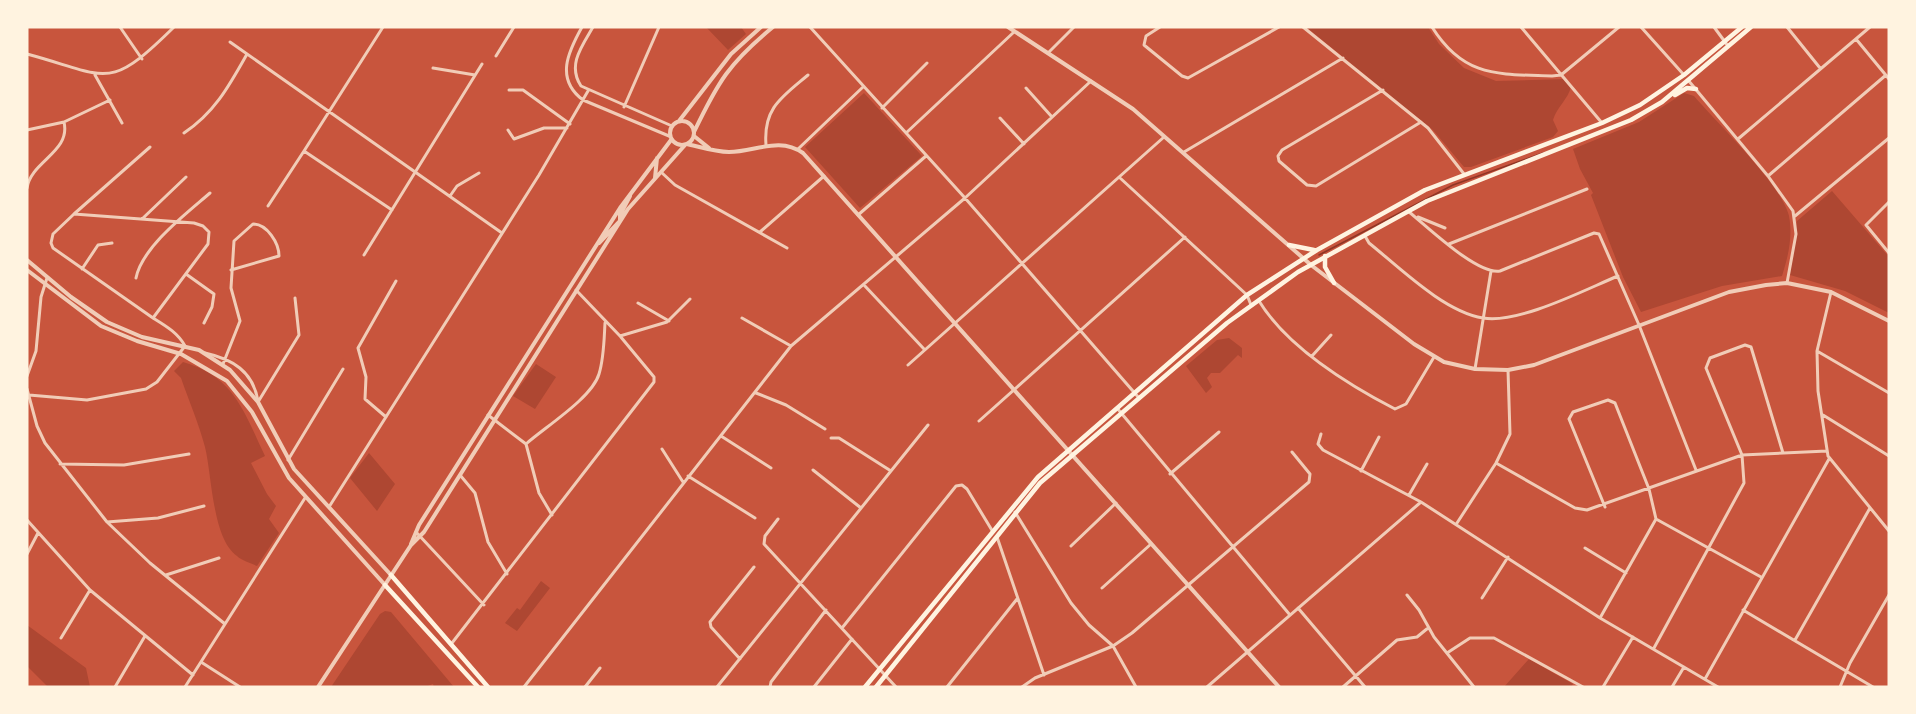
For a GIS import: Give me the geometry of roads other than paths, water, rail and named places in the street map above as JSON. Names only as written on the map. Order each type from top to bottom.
[{"type":"main road","points":[[1662,102],[1689,81],[1743,27]]},
{"type":"main road","points":[[865,687],[1023,493],[1067,450],[1247,295],[1317,249],[1402,202],[1464,174],[1602,123],[1640,105],[1751,27]]},
{"type":"main road","points":[[876,687],[1040,483],[1227,323],[1325,256],[1407,210],[1461,186],[1608,131],[1687,88],[1696,89]]},
{"type":"main road","points":[[1289,245],[1317,249]]},
{"type":"main road","points":[[1325,256],[1325,267],[1334,283]]},
{"type":"main road","points":[[391,575],[489,687]]},
{"type":"main road","points":[[385,585],[478,687]]},
{"type":"street","points":[[120,27],[142,59]]},
{"type":"street","points":[[27,54],[95,75],[122,70],[142,59],[174,27]]},
{"type":"street","points":[[268,206],[383,27]]},
{"type":"street","points":[[496,56],[514,27]]},
{"type":"street","points":[[582,27],[567,56],[565,67],[569,86],[583,100],[670,138],[679,146],[732,152],[766,145],[798,149],[897,257],[1279,687]]},
{"type":"street","points":[[592,27],[579,50],[575,65],[578,81],[588,91],[672,126]]},
{"type":"street","points":[[624,107],[659,27]]},
{"type":"street","points":[[411,545],[416,531],[488,415],[598,243],[670,138],[672,126],[679,121],[731,54],[761,27]]},
{"type":"street","points":[[318,687],[460,475],[620,221],[634,201],[694,134],[709,98],[726,71],[773,27]]},
{"type":"street","points":[[810,27],[965,198],[1139,398]]},
{"type":"street","points":[[1008,27],[1091,81],[1165,136],[1311,265],[1434,357],[1455,365],[1475,369],[1508,370],[1542,363],[1729,292],[1787,283],[1830,292],[1889,321]]},
{"type":"street","points":[[1048,53],[1074,27]]},
{"type":"street","points":[[1160,27],[1146,36],[1144,45],[1182,76],[1188,78],[1279,27]]},
{"type":"street","points":[[1303,27],[1421,122],[1447,149],[1464,174]]},
{"type":"street","points":[[1432,27],[1459,59],[1475,69],[1506,74],[1561,75],[1619,27]]},
{"type":"street","points":[[1521,27],[1602,123]]},
{"type":"street","points":[[1641,27],[1738,139],[1768,176],[1795,216],[1796,234],[1787,283]]},
{"type":"street","points":[[1714,27],[1727,44]]},
{"type":"street","points":[[1787,27],[1820,69]]},
{"type":"street","points":[[1738,139],[1870,27]]},
{"type":"street","points":[[906,133],[1014,32]]},
{"type":"street","points":[[1768,176],[1887,77],[1856,39]]},
{"type":"street","points":[[230,42],[416,170],[502,233]]},
{"type":"street","points":[[184,133],[202,120],[218,103],[247,54]]},
{"type":"street","points":[[1184,152],[1342,58]]},
{"type":"street","points":[[882,108],[927,63]]},
{"type":"street","points":[[364,255],[482,64]]},
{"type":"street","points":[[433,68],[475,75]]},
{"type":"street","points":[[95,75],[122,123]]},
{"type":"street","points":[[766,145],[764,128],[769,114],[807,75]]},
{"type":"street","points":[[524,687],[791,346],[965,198],[1091,81]]},
{"type":"street","points":[[798,149],[863,87]]},
{"type":"street","points":[[1026,88],[1053,117]]},
{"type":"street","points":[[509,90],[524,90],[570,124]]},
{"type":"street","points":[[1383,90],[1282,150],[1278,156],[1279,161],[1307,185],[1316,186],[1421,122]]},
{"type":"street","points":[[329,507],[570,124],[588,91]]},
{"type":"street","points":[[27,130],[64,122],[110,100]]},
{"type":"street","points":[[1000,118],[1024,144]]},
{"type":"street","points":[[679,121],[687,122],[694,134],[710,148]]},
{"type":"street","points":[[27,188],[32,176],[62,142],[64,122]]},
{"type":"street","points":[[508,130],[514,139],[544,128],[567,128]]},
{"type":"street","points":[[908,364],[1165,136]]},
{"type":"street","points":[[1795,216],[1889,138]]},
{"type":"street","points":[[150,147],[53,234],[53,248],[153,318],[183,344]]},
{"type":"street","points":[[304,151],[392,210]]},
{"type":"street","points":[[858,215],[926,156]]},
{"type":"street","points":[[655,179],[657,158]]},
{"type":"street","points":[[661,172],[675,185],[787,248]]},
{"type":"street","points":[[450,196],[457,186],[479,173]]},
{"type":"street","points":[[760,232],[824,176]]},
{"type":"street","points":[[142,219],[186,177]]},
{"type":"street","points":[[1119,177],[1247,295],[1252,306]]},
{"type":"street","points":[[1449,244],[1587,189]]},
{"type":"street","points":[[136,278],[143,262],[176,222],[210,193]]},
{"type":"street","points":[[598,243],[620,221],[631,193]]},
{"type":"street","points":[[1889,202],[1866,225],[1889,253]]},
{"type":"street","points":[[1407,210],[1477,265],[1491,271],[1500,271],[1594,233],[1602,236],[1696,470]]},
{"type":"street","points":[[74,214],[200,225],[210,236],[208,244],[153,318]]},
{"type":"street","points":[[1414,216],[1446,228]]},
{"type":"street","points":[[223,364],[240,316],[234,298],[231,270],[234,241],[253,224],[264,227],[277,244],[279,256],[231,270]]},
{"type":"street","points":[[1364,234],[1369,243],[1441,299],[1484,318],[1521,314],[1618,276]]},
{"type":"street","points":[[980,421],[1185,237]]},
{"type":"street","points":[[82,268],[98,245],[112,243]]},
{"type":"street","points":[[27,260],[99,317],[123,330],[183,344],[223,364],[246,386],[258,402]]},
{"type":"street","points":[[27,270],[109,330],[136,341],[179,353],[221,375],[240,394],[281,468],[305,498],[385,585]]},
{"type":"street","points":[[1475,369],[1491,271]]},
{"type":"street","points":[[186,274],[214,294],[212,307],[204,323]]},
{"type":"street","points":[[27,376],[36,351],[44,284],[47,278]]},
{"type":"street","points":[[386,417],[365,399],[366,377],[358,348],[396,281]]},
{"type":"street","points":[[864,285],[924,349]]},
{"type":"street","points":[[452,643],[652,387],[654,377],[620,336],[605,323],[576,290]]},
{"type":"street","points":[[1830,292],[1817,351],[1827,451],[1829,459],[1889,531]]},
{"type":"street","points":[[258,402],[299,335],[295,298]]},
{"type":"street","points":[[620,336],[658,327],[669,321],[690,299]]},
{"type":"street","points":[[1259,301],[1270,316],[1312,356],[1346,382],[1395,409],[1406,404],[1434,357]]},
{"type":"street","points":[[638,303],[669,321]]},
{"type":"street","points":[[742,318],[791,346]]},
{"type":"street","points":[[525,444],[584,398],[596,384],[601,366],[605,323]]},
{"type":"street","points":[[1312,356],[1331,335]]},
{"type":"street","points":[[29,395],[87,400],[146,389],[157,382],[183,344]]},
{"type":"street","points":[[1654,648],[1743,488],[1742,455],[1706,368],[1710,358],[1744,345],[1752,350],[1783,453]]},
{"type":"street","points":[[195,361],[199,350]]},
{"type":"street","points":[[1817,351],[1889,393]]},
{"type":"street","points":[[205,353],[227,358],[250,380],[258,402],[288,460],[391,575]]},
{"type":"street","points":[[288,460],[343,369]]},
{"type":"street","points":[[1457,523],[1496,463],[1510,434],[1508,370]]},
{"type":"street","points":[[27,389],[40,433],[60,464],[107,522],[165,575],[225,624]]},
{"type":"street","points":[[756,393],[786,405],[825,429]]},
{"type":"street","points":[[1600,618],[1656,519],[1649,489],[1613,402],[1606,401],[1573,411],[1569,421],[1605,507]]},
{"type":"street","points":[[1117,408],[1290,615]]},
{"type":"street","points":[[488,415],[525,444],[531,457],[539,493],[552,515]]},
{"type":"street","points":[[1823,415],[1889,456]]},
{"type":"street","points":[[717,687],[928,425]]},
{"type":"street","points":[[1170,474],[1219,432]]},
{"type":"street","points":[[1321,434],[1318,444],[1323,450],[1457,523],[1600,618],[1718,687]]},
{"type":"street","points":[[722,436],[771,468]]},
{"type":"street","points":[[1361,471],[1379,437]]},
{"type":"street","points":[[831,438],[839,438],[891,471]]},
{"type":"street","points":[[662,449],[683,482]]},
{"type":"street","points":[[1496,463],[1575,508],[1587,510],[1605,507],[1696,470],[1742,455],[1827,451]]},
{"type":"street","points":[[1022,687],[1044,675],[1113,646],[1151,619],[1231,546],[1309,482],[1310,474],[1292,452]]},
{"type":"street","points":[[60,464],[124,465],[189,454]]},
{"type":"street","points":[[1705,679],[1829,459]]},
{"type":"street","points":[[1409,495],[1427,464]]},
{"type":"street","points":[[813,470],[861,508]]},
{"type":"street","points":[[460,475],[475,493],[488,542],[507,574]]},
{"type":"street","points":[[688,476],[755,518]]},
{"type":"street","points":[[843,628],[956,486],[962,485],[967,489],[996,536],[1044,675]]},
{"type":"street","points":[[185,687],[305,498]]},
{"type":"street","points":[[1207,687],[1421,502]]},
{"type":"street","points":[[1071,546],[1116,503]]},
{"type":"street","points":[[107,522],[158,518],[204,506]]},
{"type":"street","points":[[1795,639],[1870,508]]},
{"type":"street","points":[[1015,512],[1071,603],[1089,625],[1113,646],[1136,687]]},
{"type":"street","points":[[778,519],[765,536],[764,544],[896,687]]},
{"type":"street","points":[[1656,519],[1761,577]]},
{"type":"street","points":[[27,520],[90,590],[193,675]]},
{"type":"street","points":[[416,531],[484,604]]},
{"type":"street","points":[[27,554],[38,533]]},
{"type":"street","points":[[1102,588],[1151,544]]},
{"type":"street","points":[[1585,548],[1626,573]]},
{"type":"street","points":[[1482,598],[1508,556]]},
{"type":"street","points":[[165,575],[219,558]]},
{"type":"street","points":[[740,659],[711,627],[710,622],[754,567]]},
{"type":"street","points":[[61,638],[90,590]]},
{"type":"street","points":[[1407,595],[1447,653],[1474,687]]},
{"type":"street","points":[[1840,687],[1889,595]]},
{"type":"street","points":[[947,687],[1017,599]]},
{"type":"street","points":[[1298,608],[1365,687]]},
{"type":"street","points":[[770,687],[771,682],[826,610]]},
{"type":"street","points":[[1743,610],[1874,687]]},
{"type":"street","points":[[1343,687],[1398,639],[1418,637],[1429,628]]},
{"type":"street","points":[[115,687],[145,636]]},
{"type":"street","points":[[1603,687],[1633,637]]},
{"type":"street","points":[[1447,653],[1470,638],[1494,638],[1583,687]]},
{"type":"street","points":[[814,687],[852,639]]},
{"type":"street","points":[[201,662],[240,687]]},
{"type":"street","points":[[1672,687],[1684,667]]},
{"type":"street","points":[[585,687],[600,668]]},
{"type":"waterway","points":[[1319,255],[1453,185],[1543,153]]}]
